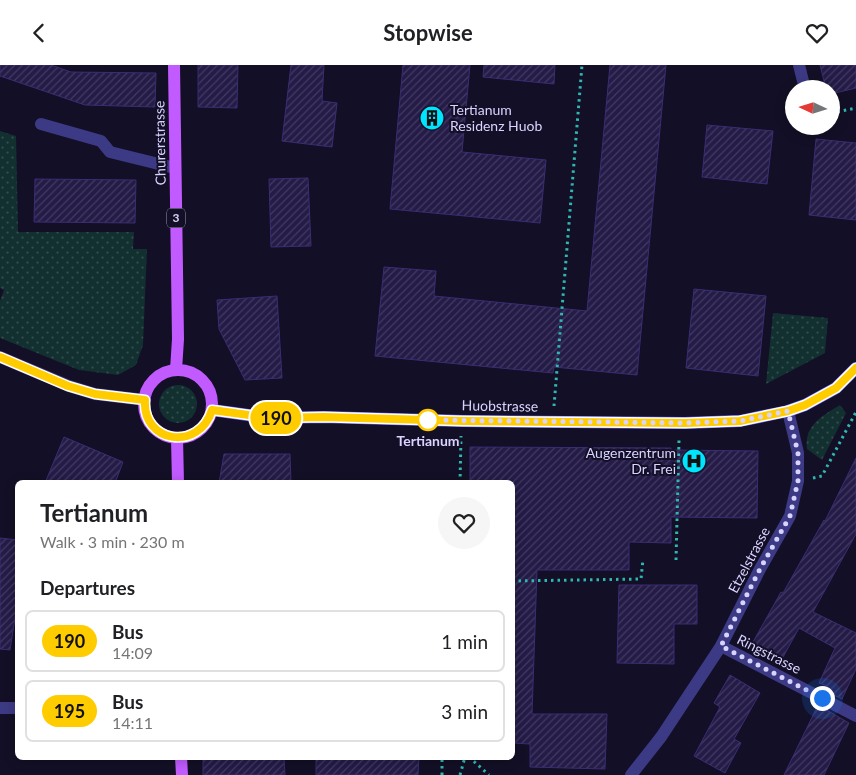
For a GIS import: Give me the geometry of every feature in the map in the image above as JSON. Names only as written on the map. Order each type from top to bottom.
[{"type":"main road","name":"Churerstrasse","points":[[174,65],[178,339],[176,370]]},
{"type":"main road","points":[[176,370],[191,373],[204,381],[211,395],[212,410],[200,430],[189,436],[177,438],[165,435],[155,428],[146,413],[145,400],[149,387],[153,382],[163,374],[176,370]]},
{"type":"main road","points":[[177,438],[178,480]]},
{"type":"main road","points":[[181,760],[182,775]]},
{"type":"street","points":[[799,65],[803,80]]},
{"type":"street","points":[[41,124],[101,141],[110,152],[175,168]]},
{"type":"street","points":[[0,357],[68,386],[95,394],[145,400]]},
{"type":"street","points":[[788,411],[805,405],[836,388],[856,368]]},
{"type":"street","name":"Huobstrasse","points":[[212,410],[270,418],[332,417],[463,421],[685,423],[740,421],[788,411]]},
{"type":"street","name":"Etzelstrasse","points":[[631,775],[661,737],[721,646],[760,569],[790,516],[798,481],[798,453],[788,411]]},
{"type":"street","name":"Ringstrasse","points":[[721,646],[856,716]]},
{"type":"street","points":[[0,708],[15,708]]},
{"type":"path","points":[[554,410],[582,65]]},
{"type":"path","points":[[840,111],[856,107]]},
{"type":"path","points":[[822,476],[856,412]]},
{"type":"path","points":[[460,480],[463,421]]},
{"type":"path","points":[[669,440],[679,440],[676,560]]},
{"type":"path","points":[[515,581],[641,579],[643,559]]},
{"type":"path","points":[[442,760],[442,775]]},
{"type":"path","points":[[460,775],[466,760]]},
{"type":"path","points":[[471,760],[490,775]]},
{"type":"green space","points":[[0,131],[16,136],[18,232],[134,232],[133,249],[147,249],[143,345],[136,365],[118,375],[79,370],[0,338],[0,301],[4,290],[0,288]]},
{"type":"green space","points":[[773,313],[828,318],[825,353],[766,384]]},
{"type":"green space","points":[[178,385],[191,391],[197,404],[191,417],[178,423],[165,417],[159,404],[165,391]]},
{"type":"green space","points":[[840,405],[846,413],[822,460],[807,449],[808,434],[811,427],[821,417]]},
{"type":"building","points":[[0,65],[51,65],[71,72],[156,73],[155,107],[85,105],[0,76]]},
{"type":"building","points":[[198,65],[238,65],[237,108],[198,107]]},
{"type":"building","points":[[291,65],[324,65],[322,101],[337,103],[332,147],[282,141]]},
{"type":"building","name":"Tertianum Residenz Huob","points":[[403,65],[470,65],[462,152],[546,160],[540,223],[390,209]]},
{"type":"building","points":[[484,65],[555,65],[554,84],[483,77]]},
{"type":"building","points":[[610,65],[666,65],[637,375],[554,367],[553,373],[375,356],[384,267],[436,271],[434,296],[587,311]]},
{"type":"building","points":[[820,65],[856,65],[856,88],[840,92],[840,80],[824,80]]},
{"type":"building","points":[[707,125],[773,131],[767,184],[702,177]]},
{"type":"building","points":[[816,139],[856,143],[856,220],[809,215]]},
{"type":"building","points":[[308,178],[311,246],[271,247],[269,179]]},
{"type":"building","points":[[35,179],[136,180],[135,223],[34,222]]},
{"type":"building","points":[[694,289],[766,296],[758,376],[686,368]]},
{"type":"building","points":[[277,296],[282,378],[245,380],[219,329],[217,300]]},
{"type":"building","points":[[64,437],[123,462],[116,480],[46,480]]},
{"type":"building","points":[[470,447],[671,448],[671,450],[758,451],[757,518],[671,517],[671,543],[629,542],[629,570],[537,570],[532,714],[607,714],[605,769],[530,767],[530,744],[515,743],[515,480],[470,480]]},
{"type":"building","points":[[224,454],[290,454],[291,480],[220,480]]},
{"type":"building","points":[[856,458],[856,534],[813,612],[856,633],[856,669],[842,699],[825,691],[827,686],[819,683],[835,648],[799,628],[782,659],[753,642],[781,592],[783,593],[825,521]]},
{"type":"building","points":[[0,538],[15,540],[15,618],[10,650],[0,649]]},
{"type":"building","points":[[619,585],[697,585],[697,624],[674,624],[674,664],[617,663]]},
{"type":"building","points":[[730,675],[760,693],[734,739],[741,743],[725,773],[694,756],[720,707],[714,703]]},
{"type":"building","points":[[818,705],[849,723],[824,775],[784,775]]},
{"type":"building","points":[[203,760],[284,760],[285,775],[203,775]]},
{"type":"building","points":[[316,760],[419,760],[418,775],[316,775]]},
{"type":"bus line","name":"190","points":[[0,357],[68,386],[95,394],[145,400],[146,413],[155,428],[165,435],[177,438],[189,436],[200,430],[212,410],[270,418],[324,417],[463,421],[685,423],[740,421],[788,411],[805,405],[836,388],[856,368]]},
{"type":"place","name":"Tertianum Residenz Huob","points":[[432,118]]},
{"type":"place","name":"Tertianum","points":[[428,420]]},
{"type":"place","name":"Augenzentrum Dr. Frei","points":[[694,461]]},
{"type":"route","points":[[428,420],[685,423],[740,421],[788,411],[798,453],[798,481],[790,516],[760,569],[721,646],[822,698]]}]
